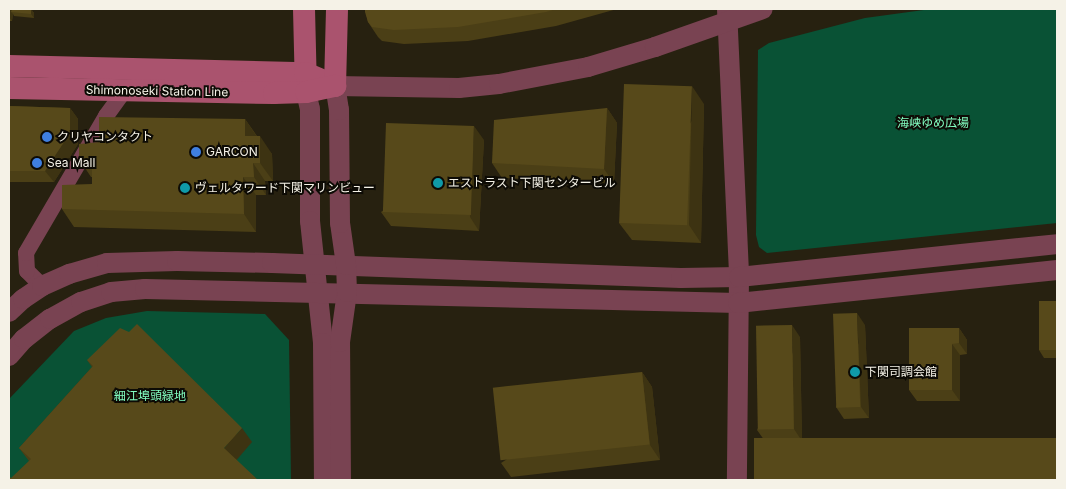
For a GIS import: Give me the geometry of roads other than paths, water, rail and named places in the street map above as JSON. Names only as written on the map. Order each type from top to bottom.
[{"type":"main road","points":[[304,9],[305,83]]},
{"type":"main road","points":[[335,86],[337,9]]},
{"type":"main road","name":"Shimonoseki Station Line","points":[[9,66],[335,86]]},
{"type":"main road","name":"Shimonoseki Station Line","points":[[9,88],[125,90],[305,83]]},
{"type":"street","points":[[341,480],[340,342],[347,292],[346,265],[340,223],[339,110],[335,86],[459,88],[499,84],[588,67],[655,47],[728,15],[763,9]]},
{"type":"street","points":[[728,15],[739,277],[736,480]]},
{"type":"street","points":[[305,83],[310,109],[310,221],[323,343],[324,480]]},
{"type":"street","points":[[42,286],[27,271],[26,252],[106,116],[125,90]]},
{"type":"street","points":[[9,312],[23,299],[42,286],[69,274],[106,263],[177,261],[316,264],[681,278],[739,277],[1057,244]]},
{"type":"street","points":[[9,356],[24,339],[50,319],[81,302],[111,292],[145,289],[347,292],[738,303],[1057,270]]},
{"type":"place","name":"クリヤコンタクト","points":[[47,137]]},
{"type":"place","name":"GARCON","points":[[196,152]]},
{"type":"place","name":"Sea Mall","points":[[37,163]]},
{"type":"place","name":"エストラスト下関センタービル","points":[[438,183]]},
{"type":"place","name":"ヴェルタワード下関マリンビュー","points":[[185,188]]},
{"type":"place","name":"下関司調会館","points":[[855,372]]},
{"type":"park label","name":"海峡ゆめ広場","points":[[933,123]]},
{"type":"park label","name":"細江埠頭緑地","points":[[150,396]]}]
